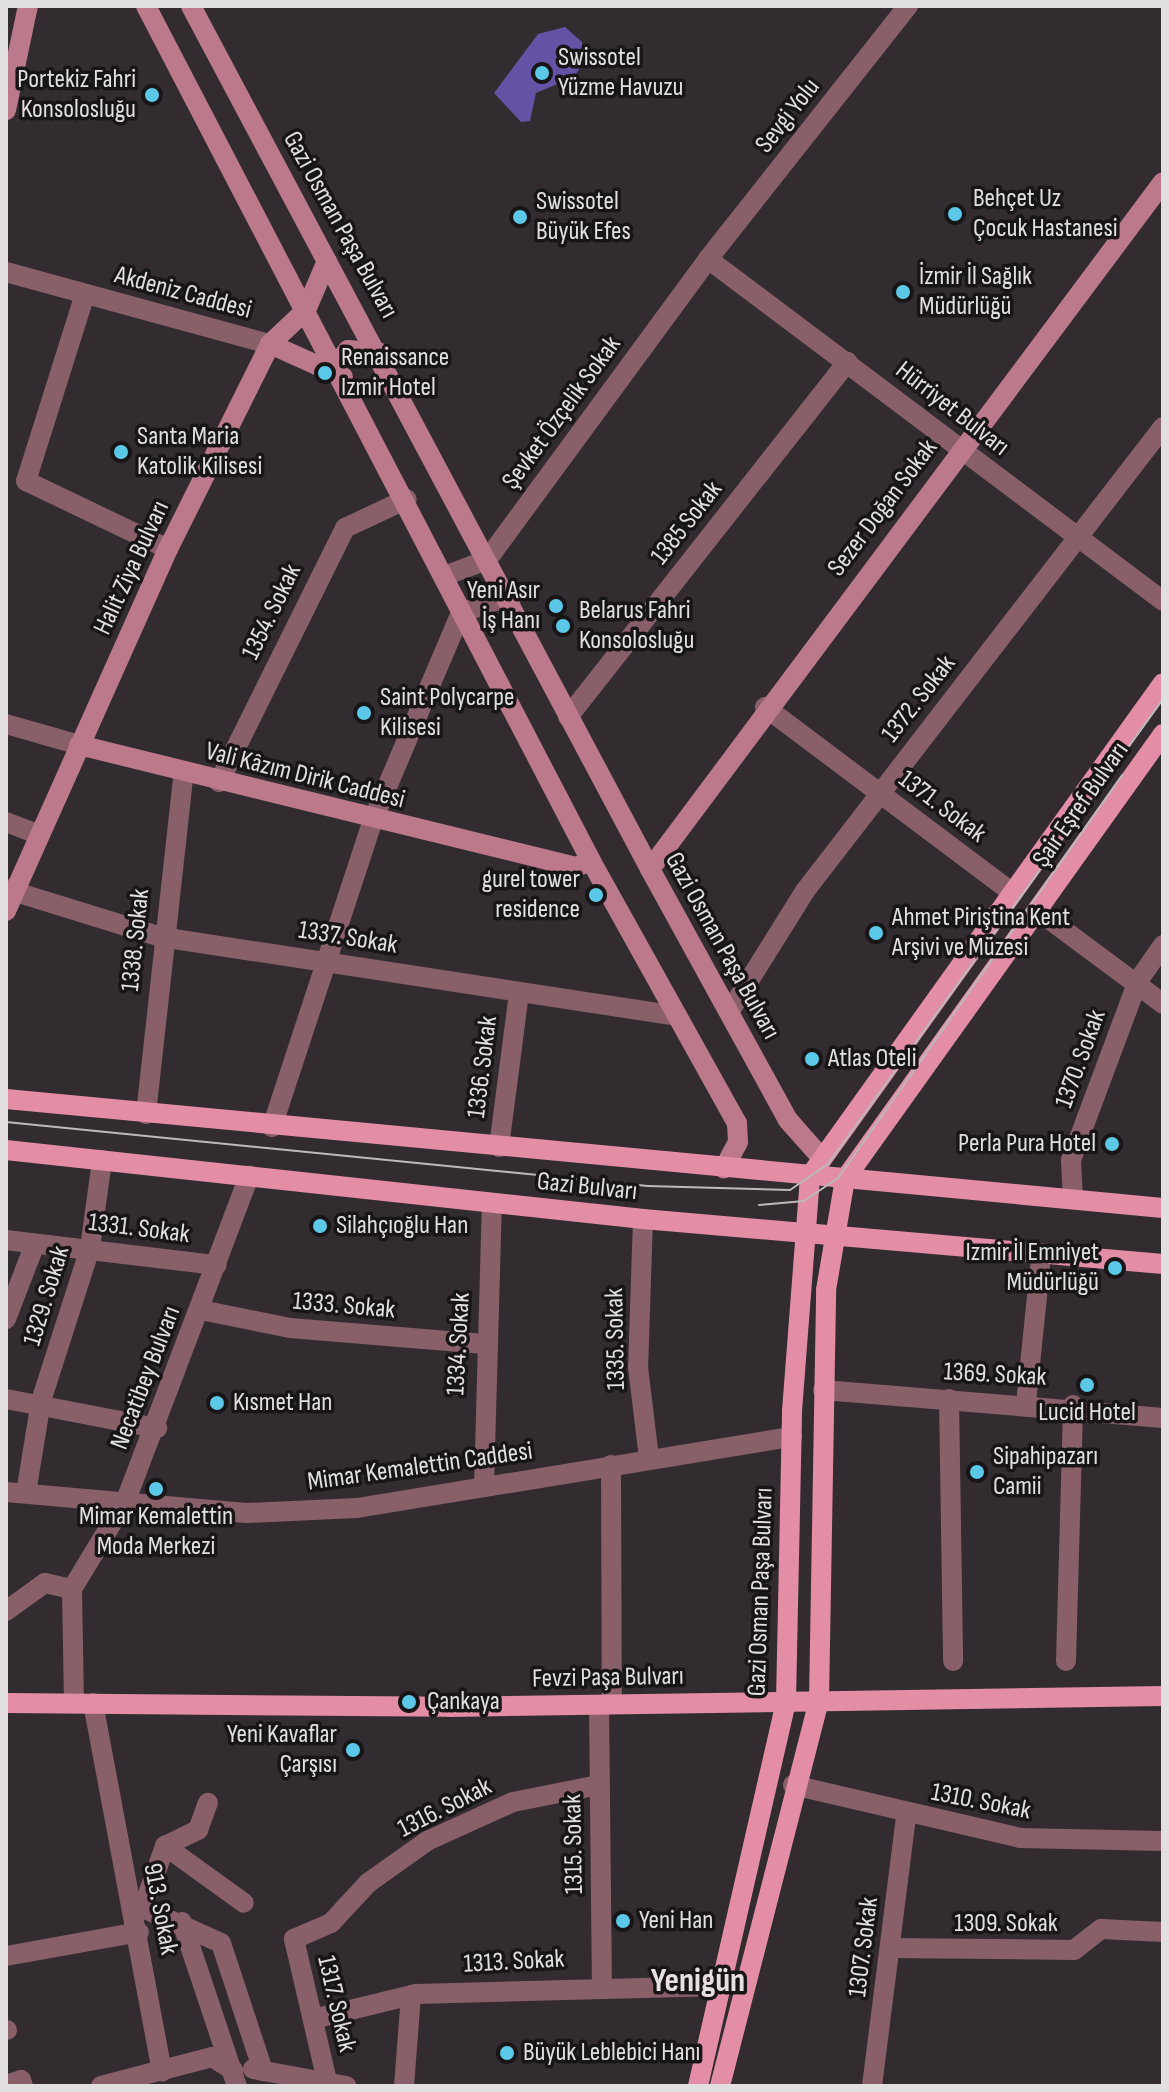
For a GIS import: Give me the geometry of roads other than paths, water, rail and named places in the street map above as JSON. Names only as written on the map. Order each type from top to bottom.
[{"type":"main road","points":[[720,2086],[793,1785],[819,1701],[823,1390],[831,1232],[845,1179],[819,1155],[1163,683]]},
{"type":"main road","name":"Şair Eşref Bulvarı","points":[[845,1179],[1163,734]]},
{"type":"main road","name":"Gazi Bulvarı","points":[[6,1099],[272,1127],[1163,1208]]},
{"type":"main road","name":"Gazi Bulvarı","points":[[6,1150],[643,1219],[801,1229],[1163,1264]]},
{"type":"main road","name":"Gazi Osman Paşa Bulvarı","points":[[698,2086],[786,1701],[801,1229],[810,1176],[819,1155]]},
{"type":"main road","name":"Fevzi Paşa Bulvarı","points":[[6,1703],[606,1704],[1163,1696]]},
{"type":"street","points":[[6,110],[28,6]]},
{"type":"street","points":[[146,6],[407,499],[461,613],[591,861],[737,1123],[738,1142],[724,1168]]},
{"type":"street","name":"Gazi Osman Paşa Bulvarı","points":[[191,6],[327,261],[380,353],[650,869],[788,1120],[819,1155]]},
{"type":"street","name":"Sevgi Yolu","points":[[708,259],[908,6]]},
{"type":"street","name":"Sezer Doğan Sokak","points":[[650,869],[765,707],[961,447],[1160,191]]},
{"type":"street","name":"Hürriyet Bulvarı","points":[[708,259],[961,447],[1075,539],[1163,601]]},
{"type":"street","name":"Şevket Özçelik Sokak","points":[[487,560],[708,259]]},
{"type":"street","name":"Halit Ziya Bulvarı","points":[[9,897],[40,835],[168,549],[270,344],[306,310],[327,261]]},
{"type":"street","name":"Akdeniz Caddesi","points":[[6,272],[270,344],[339,371]]},
{"type":"street","points":[[85,294],[26,481],[168,549]]},
{"type":"street","points":[[339,371],[348,350],[380,353]]},
{"type":"street","name":"1385 Sokak","points":[[568,717],[847,362]]},
{"type":"street","name":"1372. Sokak","points":[[730,1011],[805,891],[1163,427]]},
{"type":"street","name":"1354. Sokak","points":[[219,782],[345,528],[407,499]]},
{"type":"street","points":[[444,576],[487,560]]},
{"type":"street","points":[[272,1127],[373,820],[461,613],[496,600],[510,604]]},
{"type":"street","name":"1371. Sokak","points":[[765,707],[1010,891]]},
{"type":"street","name":"Vali Kâzım Dirik Caddesi","points":[[6,724],[373,820],[576,867],[591,861]]},
{"type":"street","name":"1338. Sokak","points":[[146,1114],[161,937],[184,772]]},
{"type":"street","points":[[6,822],[40,835]]},
{"type":"street","name":"1337. Sokak","points":[[9,897],[161,937],[329,960],[677,1016]]},
{"type":"street","points":[[1038,911],[1138,981],[1163,1004]]},
{"type":"street","name":"1370. Sokak","points":[[1073,1199],[1071,1160],[1138,981],[1163,945]]},
{"type":"street","name":"1336. Sokak","points":[[499,1147],[519,993]]},
{"type":"street","name":"1329. Sokak","points":[[16,1493],[41,1401],[90,1248],[102,1160]]},
{"type":"street","name":"Necatibey Bulvarı","points":[[72,1589],[126,1500],[157,1428],[249,1176]]},
{"type":"street","name":"1334. Sokak","points":[[484,1486],[484,1344],[492,1203]]},
{"type":"street","name":"1335. Sokak","points":[[643,1219],[638,1367],[649,1458]]},
{"type":"street","name":"1331. Sokak","points":[[6,1240],[217,1265]]},
{"type":"street","points":[[6,1319],[35,1244]]},
{"type":"street","points":[[1026,1403],[1040,1267]]},
{"type":"street","name":"1333. Sokak","points":[[201,1310],[290,1328],[484,1344]]},
{"type":"street","name":"1369. Sokak","points":[[823,1390],[1073,1405],[1163,1418]]},
{"type":"street","points":[[6,1399],[41,1401],[157,1428]]},
{"type":"street","points":[[949,1399],[953,1661]]},
{"type":"street","points":[[1066,1661],[1073,1405]]},
{"type":"street","name":"Mimar Kemalettin Caddesi","points":[[16,1493],[262,1512],[357,1508],[792,1437]]},
{"type":"street","name":"1315. Sokak","points":[[602,1983],[599,1785],[606,1704],[611,1465]]},
{"type":"street","points":[[6,1611],[45,1583],[72,1589],[84,1703]]},
{"type":"street","name":"913. Sokak","points":[[84,1703],[139,1905],[139,1932],[162,2072]]},
{"type":"street","name":"1316. Sokak","points":[[294,1939],[331,1923],[368,1883],[427,1841],[513,1802],[599,1785]]},
{"type":"street","name":"1310. Sokak","points":[[793,1785],[906,1815],[1020,1838],[1163,1841]]},
{"type":"street","points":[[208,1803],[198,1830],[165,1846],[139,1905],[182,1922],[221,1943],[271,2077]]},
{"type":"street","name":"1307. Sokak","points":[[872,2086],[906,1815]]},
{"type":"street","points":[[165,1846],[244,1903]]},
{"type":"street","points":[[182,1922],[235,2078]]},
{"type":"street","name":"1309. Sokak","points":[[890,1948],[1074,1950],[1101,1929],[1163,1932]]},
{"type":"street","points":[[6,1956],[139,1932]]},
{"type":"street","name":"1317. Sokak","points":[[294,1939],[313,2019],[336,2083]]},
{"type":"street","name":"1313. Sokak","points":[[313,2019],[411,1995],[602,1983],[720,1986]]},
{"type":"street","points":[[404,2086],[411,1995]]},
{"type":"street","points":[[101,2086],[212,2057],[235,2078],[271,2077],[336,2083]]},
{"type":"tram line","points":[[6,1122],[648,1186],[790,1190],[828,1164],[1163,699]]},
{"type":"tram line","points":[[759,1205],[804,1201],[838,1178],[1122,775]]},
{"type":"place","name":"Swissotel Yüzme Havuzu","points":[[542,73]]},
{"type":"place","name":"Portekiz Fahri Konsolosluğu","points":[[152,95]]},
{"type":"place","name":"Behçet Uz Çocuk Hastanesi","points":[[955,214]]},
{"type":"place","name":"Swissotel Büyük Efes","points":[[520,217]]},
{"type":"place","name":"İzmir İl Sağlık Müdürlüğü","points":[[903,292]]},
{"type":"place","name":"Renaissance Izmir Hotel","points":[[325,373]]},
{"type":"place","name":"Santa Maria Katolik Kilisesi","points":[[121,452]]},
{"type":"place","name":"Yeni Asır İş Hanı","points":[[556,606]]},
{"type":"place","name":"Belarus Fahri Konsolosluğu","points":[[563,626]]},
{"type":"place","name":"Saint Polycarpe Kilisesi","points":[[364,713]]},
{"type":"place","name":"gurel tower residence","points":[[596,895]]},
{"type":"place","name":"Ahmet Piriştina Kent Arşivi ve Müzesi","points":[[876,933]]},
{"type":"place","name":"Atlas Oteli","points":[[812,1059]]},
{"type":"place","name":"Perla Pura Hotel","points":[[1112,1144]]},
{"type":"place","name":"Silahçıoğlu Han","points":[[320,1226]]},
{"type":"place","name":"Izmir İl Emniyet Müdürlüğü","points":[[1115,1268]]},
{"type":"place","name":"Lucid Hotel","points":[[1087,1385]]},
{"type":"place","name":"Kısmet Han","points":[[217,1403]]},
{"type":"place","name":"Sipahipazarı Camii","points":[[977,1472]]},
{"type":"place","name":"Mimar Kemalettin Moda Merkezi","points":[[156,1489]]},
{"type":"place","name":"Çankaya","points":[[409,1702]]},
{"type":"place","name":"Yeni Kavaflar Çarşısı","points":[[353,1750]]},
{"type":"place","name":"Yeni Han","points":[[623,1921]]},
{"type":"place","name":"Büyük Leblebici Hanı","points":[[507,2053]]},
{"type":"district","name":"Yenigün","points":[[698,1981]]}]
